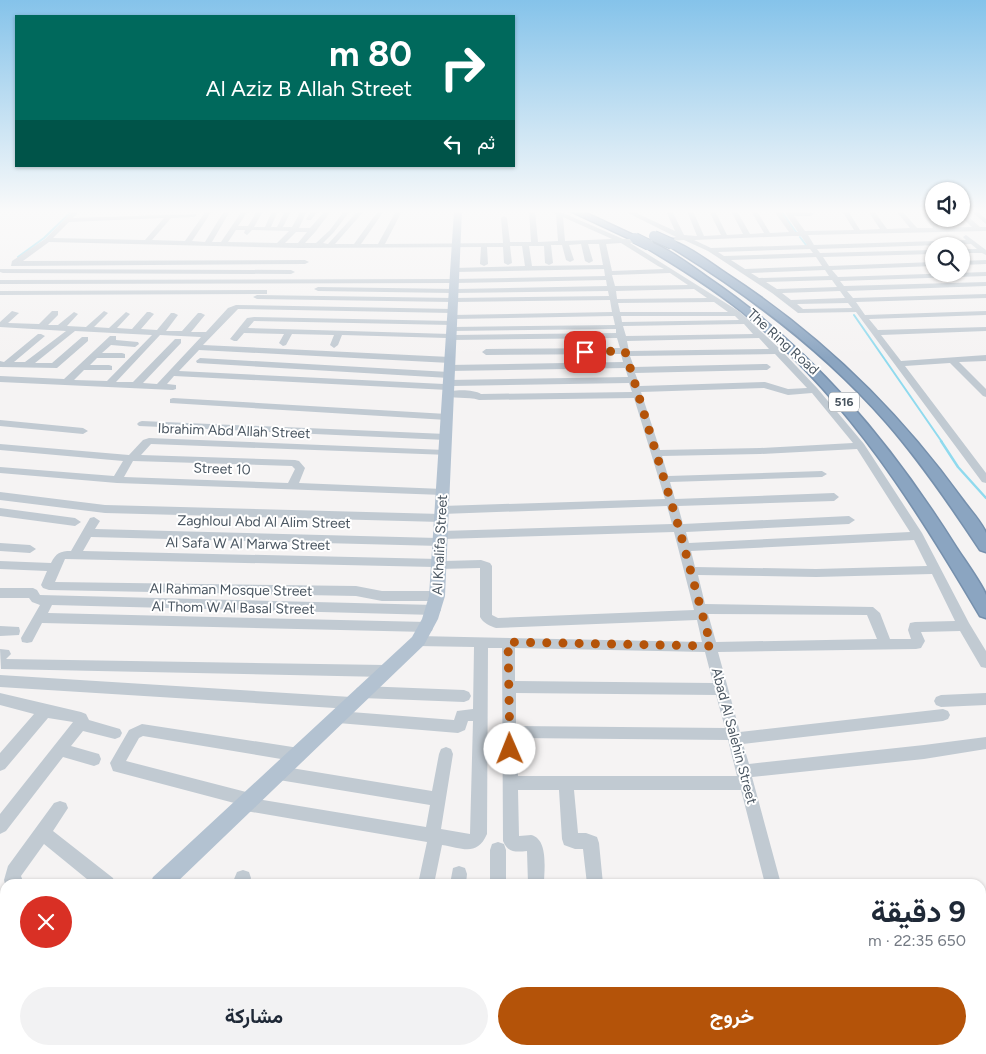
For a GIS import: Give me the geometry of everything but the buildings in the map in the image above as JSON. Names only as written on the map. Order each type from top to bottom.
[{"type":"highway","name":"The Ring Road","points":[[680,260],[747,309],[783,339],[823,379],[870,433],[900,474],[986,611]]},
{"type":"highway","name":"The Ring Road","points":[[705,260],[810,339],[845,371],[918,450],[986,546]]},
{"type":"main road","name":"Al Khalifa Street","points":[[165,879],[300,755],[362,692],[418,641],[427,627],[436,603],[439,564],[455,260]]},
{"type":"street","points":[[2,272],[19,260]]},
{"type":"street","points":[[244,307],[307,260]]},
{"type":"street","points":[[528,260],[530,268]]},
{"type":"street","points":[[592,260],[608,272],[716,300]]},
{"type":"street","points":[[597,260],[608,272],[696,288]]},
{"type":"street","points":[[604,260],[608,272]]},
{"type":"street","points":[[608,272],[613,260]]},
{"type":"street","points":[[655,260],[746,322],[814,390],[860,446],[918,536],[964,626],[986,663]]},
{"type":"street","points":[[726,260],[791,302],[800,311],[986,302]]},
{"type":"street","points":[[822,260],[986,480]]},
{"type":"street","points":[[15,263],[305,262]]},
{"type":"street","points":[[970,263],[986,262]]},
{"type":"street","points":[[242,330],[340,333],[608,272],[662,264]]},
{"type":"street","points":[[742,270],[925,264]]},
{"type":"street","points":[[160,386],[233,309],[244,307],[452,308],[530,268],[608,272],[686,281]]},
{"type":"street","points":[[234,339],[250,320],[256,319],[452,308],[608,272],[672,271]]},
{"type":"street","points":[[2,272],[291,272]]},
{"type":"street","name":"Abad Al Salehin Street","points":[[608,272],[626,354],[685,547],[772,879]]},
{"type":"street","points":[[757,280],[986,274]]},
{"type":"street","points":[[0,282],[278,282],[452,308],[626,354],[765,385],[788,392],[814,390]]},
{"type":"street","points":[[775,292],[986,284]]},
{"type":"street","points":[[0,293],[266,291],[452,308],[626,354],[767,367]]},
{"type":"street","points":[[857,308],[986,296]]},
{"type":"street","points":[[257,297],[452,308]]},
{"type":"street","points":[[791,302],[857,308],[986,313]]},
{"type":"street","points":[[1,325],[15,313]]},
{"type":"street","points":[[3,364],[41,331],[55,313]]},
{"type":"street","points":[[60,328],[74,314]]},
{"type":"street","points":[[88,329],[104,314]]},
{"type":"street","points":[[66,382],[111,337],[126,314]]},
{"type":"street","points":[[135,331],[150,314]]},
{"type":"street","points":[[172,373],[449,378],[626,354],[736,314]]},
{"type":"street","points":[[109,384],[174,315]]},
{"type":"street","points":[[184,334],[201,316]]},
{"type":"street","points":[[21,326],[30,318]]},
{"type":"street","points":[[197,347],[449,378],[478,397],[626,354],[746,322]]},
{"type":"street","points":[[1,325],[21,326],[41,331],[60,328],[88,329],[135,344]]},
{"type":"street","points":[[27,365],[73,328]]},
{"type":"street","points":[[645,329],[648,339]]},
{"type":"street","points":[[876,333],[986,329]]},
{"type":"street","points":[[111,337],[135,331],[208,335]]},
{"type":"street","points":[[257,340],[263,331]]},
{"type":"street","points":[[282,343],[289,331]]},
{"type":"street","points":[[310,343],[315,332]]},
{"type":"street","points":[[334,345],[340,333]]},
{"type":"street","points":[[200,361],[449,378],[626,354],[648,339],[759,336]]},
{"type":"street","points":[[3,364],[56,365],[85,339]]},
{"type":"street","points":[[136,385],[178,341]]},
{"type":"street","points":[[486,352],[626,354],[777,351]]},
{"type":"street","points":[[95,355],[122,356]]},
{"type":"street","points":[[898,364],[986,358]]},
{"type":"street","points":[[952,360],[984,391]]},
{"type":"street","points":[[82,367],[109,368]]},
{"type":"street","points":[[0,380],[173,387]]},
{"type":"street","points":[[173,402],[447,417]]},
{"type":"street","points":[[0,423],[83,431]]},
{"type":"street","points":[[142,424],[446,437]]},
{"type":"street","name":"Ibrahim Abd Allah Street","points":[[117,480],[130,458],[138,454],[149,441],[445,453]]},
{"type":"street","points":[[656,453],[860,446]]},
{"type":"street","points":[[0,447],[130,458],[296,463],[300,468],[292,486]]},
{"type":"street","points":[[974,464],[986,463]]},
{"type":"street","name":"Street 10","points":[[0,470],[117,480],[443,492]]},
{"type":"street","points":[[664,479],[822,474]]},
{"type":"street","points":[[0,496],[105,509],[442,514],[671,502],[834,497]]},
{"type":"street","points":[[0,512],[75,522]]},
{"type":"street","name":"Zaghloul Abd Al Alim Street","points":[[88,533],[440,538],[849,520]]},
{"type":"street","points":[[74,556],[94,521]]},
{"type":"street","points":[[685,547],[918,536]]},
{"type":"street","points":[[0,547],[30,549]]},
{"type":"street","name":"Al Safa W Al Marwa Street","points":[[0,565],[56,563],[62,556],[481,564],[486,566],[486,617],[496,623],[701,612]]},
{"type":"street","points":[[56,563],[47,584],[50,586],[356,591],[436,603]]},
{"type":"street","points":[[691,571],[816,574],[935,570]]},
{"type":"street","name":"Al Rahman Mosque Street","points":[[0,593],[32,593],[35,594],[38,600],[436,603]]},
{"type":"street","points":[[27,638],[49,600]]},
{"type":"street","points":[[701,612],[867,610],[874,613],[886,645]]},
{"type":"street","name":"Al Thom W Al Basal Street","points":[[39,618],[427,627]]},
{"type":"street","points":[[418,641],[711,646],[886,645],[918,644],[914,630],[915,627],[964,626]]},
{"type":"street","points":[[0,632],[14,631]]},
{"type":"street","points":[[300,755],[142,730],[134,734],[117,762],[118,766],[248,802],[471,842],[479,834],[481,642]]},
{"type":"street","points":[[508,642],[511,841],[514,844],[530,843],[535,847],[536,879]]},
{"type":"street","points":[[2,657],[385,671]]},
{"type":"street","points":[[0,681],[352,703]]},
{"type":"street","points":[[0,826],[82,721],[81,718],[0,699],[15,682]]},
{"type":"street","points":[[508,687],[722,689]]},
{"type":"street","points":[[362,692],[464,696]]},
{"type":"street","points":[[509,732],[734,736],[942,708],[986,699]]},
{"type":"street","points":[[0,764],[45,711]]},
{"type":"street","points":[[338,716],[458,727],[462,715],[480,715]]},
{"type":"street","points":[[80,724],[115,733]]},
{"type":"street","points":[[510,783],[745,777],[985,745]]},
{"type":"street","points":[[60,750],[94,759]]},
{"type":"street","points":[[427,879],[446,754]]},
{"type":"street","points":[[279,774],[438,799]]},
{"type":"street","points":[[566,783],[570,839],[591,843],[595,879]]},
{"type":"street","points":[[12,879],[14,872],[60,808]]},
{"type":"street","points":[[42,832],[101,879]]},
{"type":"street","points":[[498,850],[498,879]]},
{"type":"waterway","points":[[854,315],[942,442]]},
{"type":"waterway","points":[[941,441],[958,467],[986,498]]},
{"type":"route","points":[[510,749],[508,642],[711,646],[679,528],[625,351],[585,352]]}]
